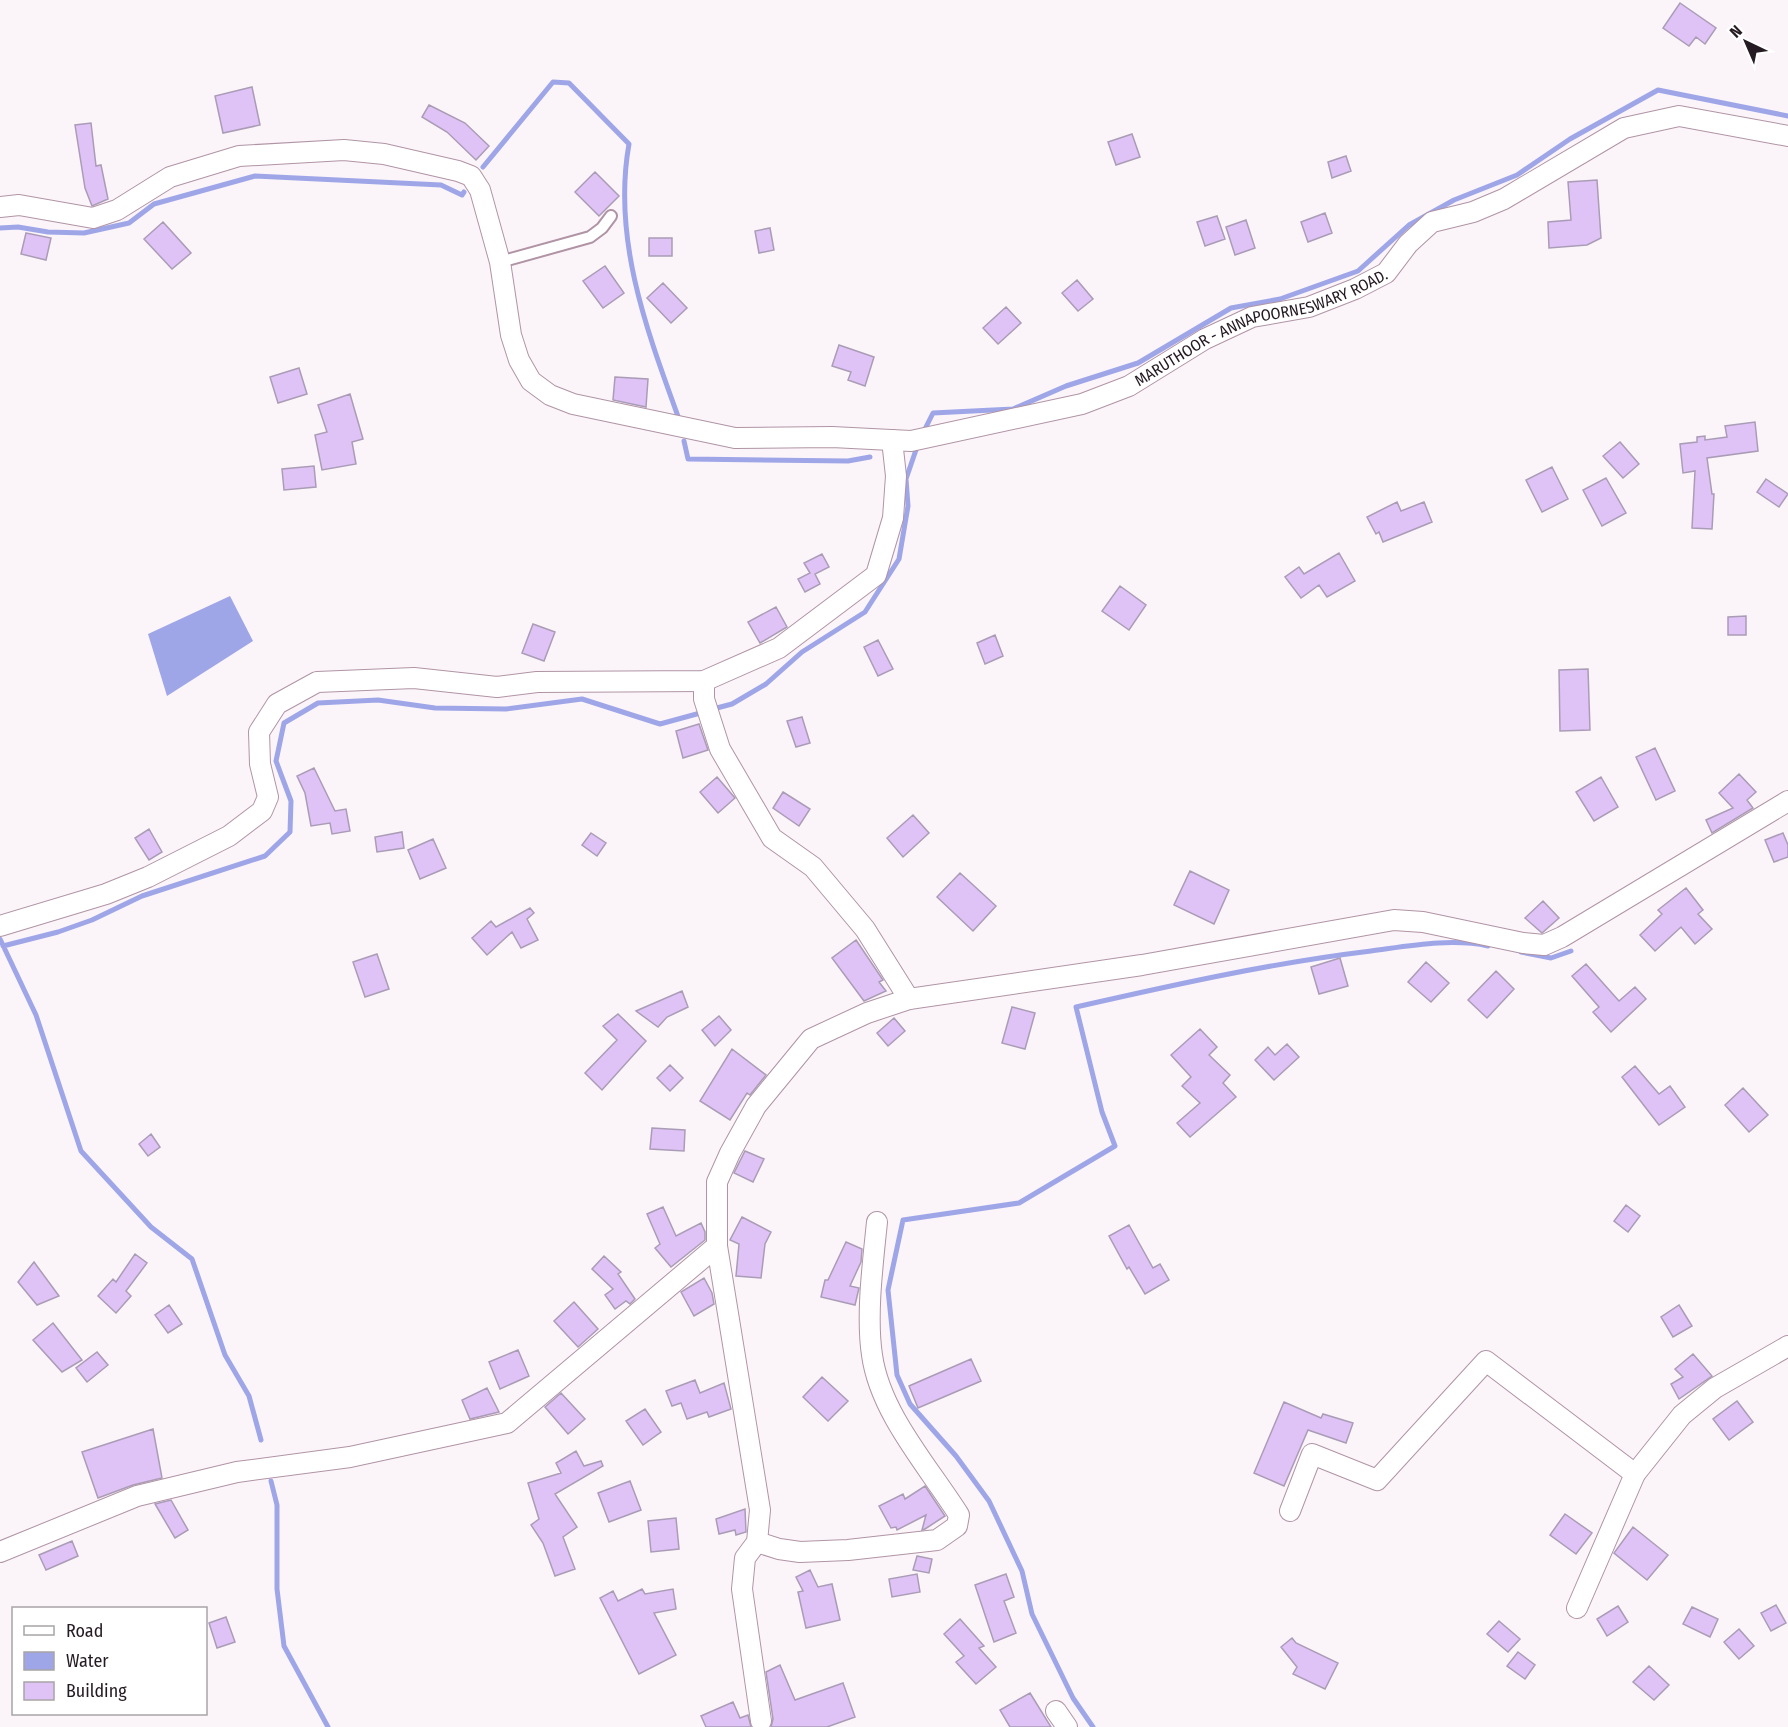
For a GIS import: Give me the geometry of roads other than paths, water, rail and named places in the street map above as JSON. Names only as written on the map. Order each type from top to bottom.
[{"type":"street","name":"MARUTHOOR - ANNAPOORNESWARY ROAD.","points":[[0,207],[20,205],[93,218],[117,210],[170,177],[239,156],[344,150],[384,154],[471,176],[480,190],[500,262],[511,335],[519,360],[531,381],[550,395],[573,404],[735,438],[831,437],[902,440],[943,435],[1082,404],[1130,386],[1205,339],[1252,317],[1309,307],[1355,289],[1386,273],[1408,244],[1432,222],[1473,212],[1504,199],[1624,128],[1679,116],[1788,136]]},
{"type":"street","points":[[2,925],[106,894],[148,877],[229,836],[262,811],[268,797],[260,764],[259,732],[278,704],[317,682],[414,678],[496,687],[537,682],[704,690],[779,648],[876,574],[893,518],[896,476],[902,440]]},
{"type":"street","points":[[704,690],[720,749],[772,838],[813,867],[865,929],[909,999]]},
{"type":"street","points":[[761,1721],[742,1589],[745,1558],[757,1542],[760,1510],[717,1246],[717,1182],[756,1106],[810,1039],[867,1013],[909,999],[1142,965],[1394,920],[1423,922],[1522,943],[1544,945],[1563,937],[1788,801]]},
{"type":"street","points":[[757,1542],[778,1549],[800,1552],[848,1550],[937,1540],[957,1526],[958,1515],[904,1431],[882,1391],[872,1355],[872,1273],[877,1222]]},
{"type":"street","points":[[0,1552],[137,1496],[237,1472],[350,1457],[507,1423],[717,1246]]},
{"type":"street","points":[[1577,1608],[1635,1474],[1682,1414],[1714,1388],[1788,1346]]},
{"type":"street","points":[[1290,1510],[1312,1454],[1377,1480],[1486,1361],[1635,1474]]},
{"type":"lane","points":[[500,262],[590,237],[602,228],[611,216]]},
{"type":"water","points":[[230,596],[253,641],[167,696],[148,634]]},
{"type":"waterway","points":[[483,167],[553,82],[569,83],[629,144],[625,179],[625,215],[629,250],[655,352],[679,419]]},
{"type":"waterway","points":[[923,433],[933,413],[1013,409],[1066,386],[1138,363],[1231,308],[1280,299],[1358,271],[1409,225],[1454,200],[1517,175],[1570,139],[1658,90],[1788,116]]},
{"type":"waterway","points":[[0,228],[18,227],[48,232],[84,233],[129,223],[154,204],[255,176],[441,185],[462,195],[464,192]]},
{"type":"waterway","points":[[684,441],[688,459],[848,461],[870,457]]},
{"type":"waterway","points":[[713,709],[732,704],[766,684],[802,652],[865,612],[899,559],[908,506],[906,479],[918,444]]},
{"type":"waterway","points":[[3,946],[58,932],[92,920],[142,896],[265,856],[290,832],[291,801],[276,761],[284,723],[318,703],[378,700],[435,708],[506,709],[582,699],[660,724],[704,712]]},
{"type":"waterway","points":[[0,939],[36,1015],[81,1151],[151,1227],[192,1259],[225,1355],[249,1396],[261,1440]]},
{"type":"waterway","points":[[1093,1727],[1073,1698],[1032,1614],[1022,1571],[989,1501],[956,1456],[910,1404],[897,1375],[888,1290],[903,1220],[1019,1203],[1115,1146],[1102,1112],[1076,1007],[1222,975],[1334,956],[1430,944],[1459,943],[1488,946]]},
{"type":"waterway","points":[[1521,952],[1551,958],[1571,951]]},
{"type":"waterway","points":[[271,1481],[277,1505],[277,1589],[284,1646],[328,1727]]}]
